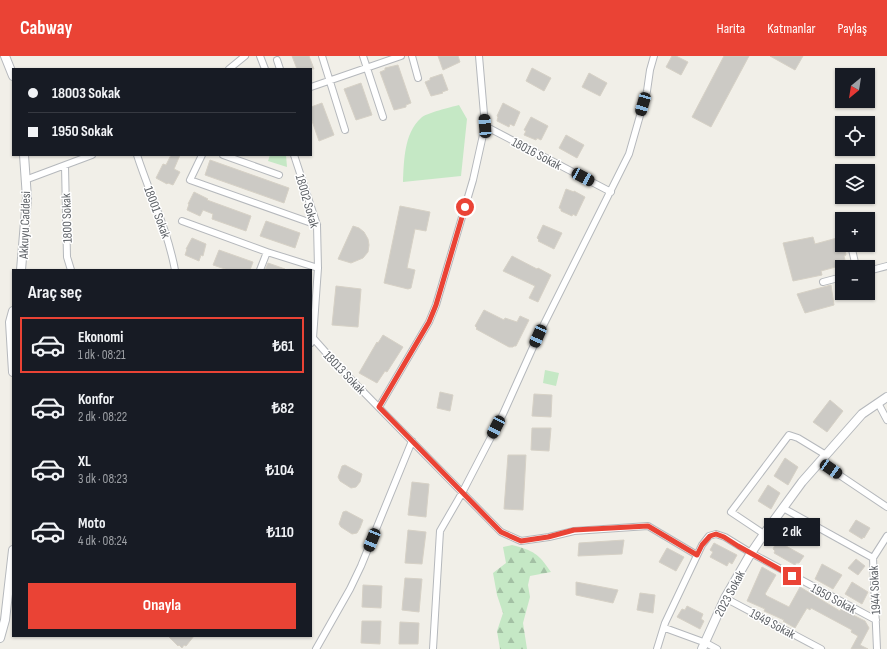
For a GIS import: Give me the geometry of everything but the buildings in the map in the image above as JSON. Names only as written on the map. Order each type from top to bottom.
[{"type":"street","points":[[5,56],[12,74]]},
{"type":"street","points":[[230,68],[246,56]]},
{"type":"street","points":[[260,56],[265,68]]},
{"type":"street","points":[[322,56],[345,130]]},
{"type":"street","points":[[363,56],[383,117]]},
{"type":"street","points":[[312,87],[401,56]]},
{"type":"street","points":[[412,56],[418,78]]},
{"type":"street","points":[[379,407],[429,322],[436,305],[472,180],[485,126],[479,56]]},
{"type":"street","points":[[433,649],[440,531],[462,493],[503,414],[556,298],[629,154],[647,91],[654,56]]},
{"type":"street","points":[[277,60],[280,68]]},
{"type":"street","name":"18016 Sokak","points":[[485,126],[611,192]]},
{"type":"street","name":"Akkuyu Caddesi","points":[[21,269],[27,198],[24,156]]},
{"type":"street","points":[[25,180],[90,156]]},
{"type":"street","name":"18001 Sokak","points":[[137,156],[164,226],[175,269]]},
{"type":"street","points":[[202,156],[190,180],[317,225]]},
{"type":"street","points":[[226,156],[279,175]]},
{"type":"street","name":"18002 Sokak","points":[[294,156],[317,225],[318,268],[312,340]]},
{"type":"street","name":"1800 Sokak","points":[[65,166],[67,256],[70,269]]},
{"type":"street","points":[[182,221],[267,252],[318,268]]},
{"type":"street","points":[[260,269],[267,252]]},
{"type":"street","points":[[875,269],[887,266]]},
{"type":"street","points":[[823,282],[835,279]]},
{"type":"street","points":[[12,315],[10,322],[12,355]]},
{"type":"street","name":"18013 Sokak","points":[[312,340],[501,532],[521,541],[548,537],[574,530],[648,526],[697,555]]},
{"type":"street","name":"2023 Sokak","points":[[704,646],[725,598],[751,553],[802,482],[862,414],[887,397]]},
{"type":"street","points":[[878,404],[887,420]]},
{"type":"street","points":[[764,534],[731,512],[789,435],[798,438],[823,459],[887,507]]},
{"type":"street","points":[[316,649],[358,572],[412,441]]},
{"type":"street","points":[[783,508],[873,558]]},
{"type":"street","name":"1950 Sokak","points":[[657,649],[666,623],[702,545],[710,536],[716,534],[876,620]]},
{"type":"street","name":"1944 Sokak","points":[[877,649],[873,558],[887,536]]},
{"type":"street","points":[[0,638],[5,620],[12,559]]},
{"type":"street","name":"1949 Sokak","points":[[725,598],[821,649]]},
{"type":"street","points":[[665,628],[704,646],[717,649]]},
{"type":"green space","points":[[459,105],[467,119],[461,176],[403,182],[406,148],[411,131],[415,124],[428,114]]},
{"type":"green space","points":[[270,156],[286,156],[287,167],[268,161]]},
{"type":"green space","points":[[545,370],[559,373],[556,386],[543,383]]},
{"type":"green space","points":[[512,545],[531,551],[543,561],[551,572],[530,576],[528,585],[530,597],[523,623],[527,649],[500,649],[497,631],[503,613],[497,595],[493,573],[506,563],[503,547]]},
{"type":"route","points":[[465,207],[436,305],[429,322],[379,407],[501,532],[521,541],[548,537],[574,530],[648,526],[697,555],[702,545],[710,536],[716,534],[724,537],[792,576]]}]
